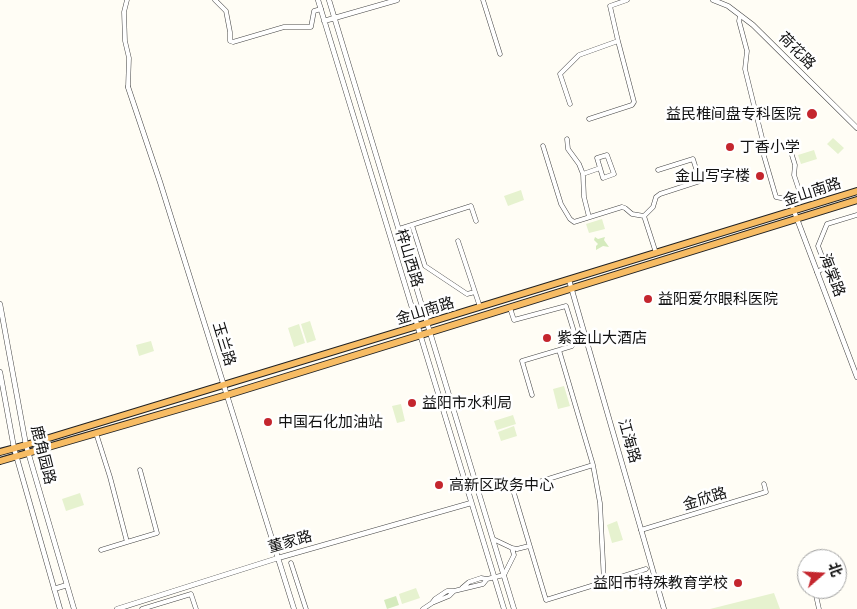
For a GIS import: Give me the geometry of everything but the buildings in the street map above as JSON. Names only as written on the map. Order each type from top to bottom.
[{"type":"highway","name":"金山南路","points":[[0,452],[857,191]]},
{"type":"highway","name":"金山南路","points":[[0,461],[227,395],[857,200]]},
{"type":"highway","points":[[175,400],[178,409]]},
{"type":"highway","points":[[68,432],[71,441]]},
{"type":"street","points":[[127,0],[124,12],[125,41],[129,58],[128,87]]},
{"type":"street","points":[[215,0],[226,11],[230,41],[233,42],[284,27],[311,27],[314,11],[321,9]]},
{"type":"street","name":"梓山西路","points":[[318,0],[504,609]]},
{"type":"street","name":"梓山西路","points":[[329,0],[514,609]]},
{"type":"street","points":[[324,20],[396,0]]},
{"type":"street","points":[[483,0],[500,54]]},
{"type":"street","points":[[589,119],[632,105],[634,102],[610,6],[627,2],[628,0]]},
{"type":"street","name":"荷花路","points":[[712,0],[728,6],[753,25],[857,128]]},
{"type":"street","points":[[740,16],[739,21],[747,51],[745,69],[765,150],[764,156],[776,197],[790,200],[801,196],[794,175],[795,165],[791,152]]},
{"type":"street","points":[[570,104],[560,74],[565,67],[579,55],[618,41]]},
{"type":"street","name":"玉兰路","points":[[128,87],[160,182],[293,606]]},
{"type":"street","points":[[567,139],[568,149],[579,164],[582,174],[584,203],[589,217]]},
{"type":"street","points":[[543,146],[561,204],[565,213],[574,222],[622,207],[632,214],[644,216]]},
{"type":"street","points":[[607,155],[614,174],[604,178],[600,168],[597,158],[607,155]]},
{"type":"street","points":[[644,216],[653,207],[656,197],[660,194],[700,181],[693,159],[658,170]]},
{"type":"street","points":[[582,174],[600,168]]},
{"type":"street","points":[[790,200],[794,211]]},
{"type":"street","points":[[399,229],[471,206],[476,221]]},
{"type":"street","points":[[382,210],[392,208]]},
{"type":"street","name":"海棠路","points":[[794,211],[857,377]]},
{"type":"street","points":[[817,272],[826,267],[818,246],[827,224],[857,215]]},
{"type":"street","points":[[644,216],[656,253]]},
{"type":"street","points":[[412,225],[425,266],[467,294],[475,292]]},
{"type":"street","points":[[458,241],[480,307]]},
{"type":"street","points":[[400,271],[411,268]]},
{"type":"street","name":"江海路","points":[[569,280],[664,609]]},
{"type":"street","name":"鹿角园路","points":[[0,304],[28,454],[74,609]]},
{"type":"street","points":[[510,308],[514,320],[566,306],[576,338],[572,346],[522,361],[532,395]]},
{"type":"street","points":[[559,350],[593,465],[600,503],[604,582]]},
{"type":"street","name":"鹿角园路","points":[[0,372],[16,457],[60,609]]},
{"type":"street","points":[[11,433],[24,431]]},
{"type":"street","points":[[96,434],[110,477],[127,542]]},
{"type":"street","points":[[593,465],[513,490],[546,600],[646,569]]},
{"type":"street","points":[[20,470],[32,466]]},
{"type":"street","points":[[101,550],[157,534],[140,470]]},
{"type":"street","name":"金欣路","points":[[641,530],[766,492],[764,484]]},
{"type":"street","name":"董家路","points":[[117,609],[278,558],[471,503]]},
{"type":"street","points":[[493,539],[512,548],[529,547]]},
{"type":"street","points":[[423,609],[449,596],[454,591],[462,588],[472,588],[483,584],[488,579],[504,575],[514,555],[529,547]]},
{"type":"street","points":[[512,548],[514,555]]},
{"type":"street","points":[[292,563],[306,609]]},
{"type":"street","points":[[54,589],[67,585]]},
{"type":"street","points":[[142,609],[191,594],[196,609]]},
{"type":"street","points":[[293,606],[303,600]]},
{"type":"street","points":[[161,603],[163,609]]},
{"type":"green space","points":[[833,138],[844,148],[838,154],[827,144]]},
{"type":"green space","points":[[814,150],[817,159],[801,164],[798,155]]},
{"type":"green space","points":[[521,190],[524,200],[508,206],[504,196]]},
{"type":"green space","points":[[602,219],[605,229],[589,233],[586,224]]},
{"type":"green space","points":[[595,237],[598,239],[605,237],[604,240],[609,247],[603,246],[596,250],[598,244],[594,240]]},
{"type":"green space","points":[[310,321],[316,340],[307,343],[301,324]]},
{"type":"green space","points":[[299,324],[305,343],[294,347],[288,328]]},
{"type":"green space","points":[[151,341],[154,351],[139,356],[136,345]]},
{"type":"green space","points":[[564,386],[570,406],[558,409],[553,389]]},
{"type":"green space","points":[[401,404],[405,421],[397,423],[392,406]]},
{"type":"green space","points":[[513,415],[516,424],[497,430],[494,421]]},
{"type":"green space","points":[[514,426],[517,436],[501,441],[498,432]]},
{"type":"green space","points":[[80,493],[84,505],[66,511],[62,499]]},
{"type":"green space","points":[[617,521],[623,540],[612,543],[607,525]]},
{"type":"green space","points":[[416,588],[420,598],[402,604],[399,594]]},
{"type":"green space","points":[[774,593],[780,609],[710,609]]},
{"type":"green space","points":[[396,596],[399,605],[387,609],[384,600]]},
{"type":"place","name":"益民椎间盘专科医院","points":[[812,114]]},
{"type":"place","name":"丁香小学","points":[[730,147]]},
{"type":"place","name":"金山写字楼","points":[[760,176]]},
{"type":"place","name":"益阳爱尔眼科医院","points":[[648,299]]},
{"type":"place","name":"紫金山大酒店","points":[[547,338]]},
{"type":"place","name":"益阳市水利局","points":[[412,403]]},
{"type":"place","name":"中国石化加油站","points":[[268,422]]},
{"type":"place","name":"高新区政务中心","points":[[439,485]]},
{"type":"place","name":"益阳市特殊教育学校","points":[[738,583]]}]
